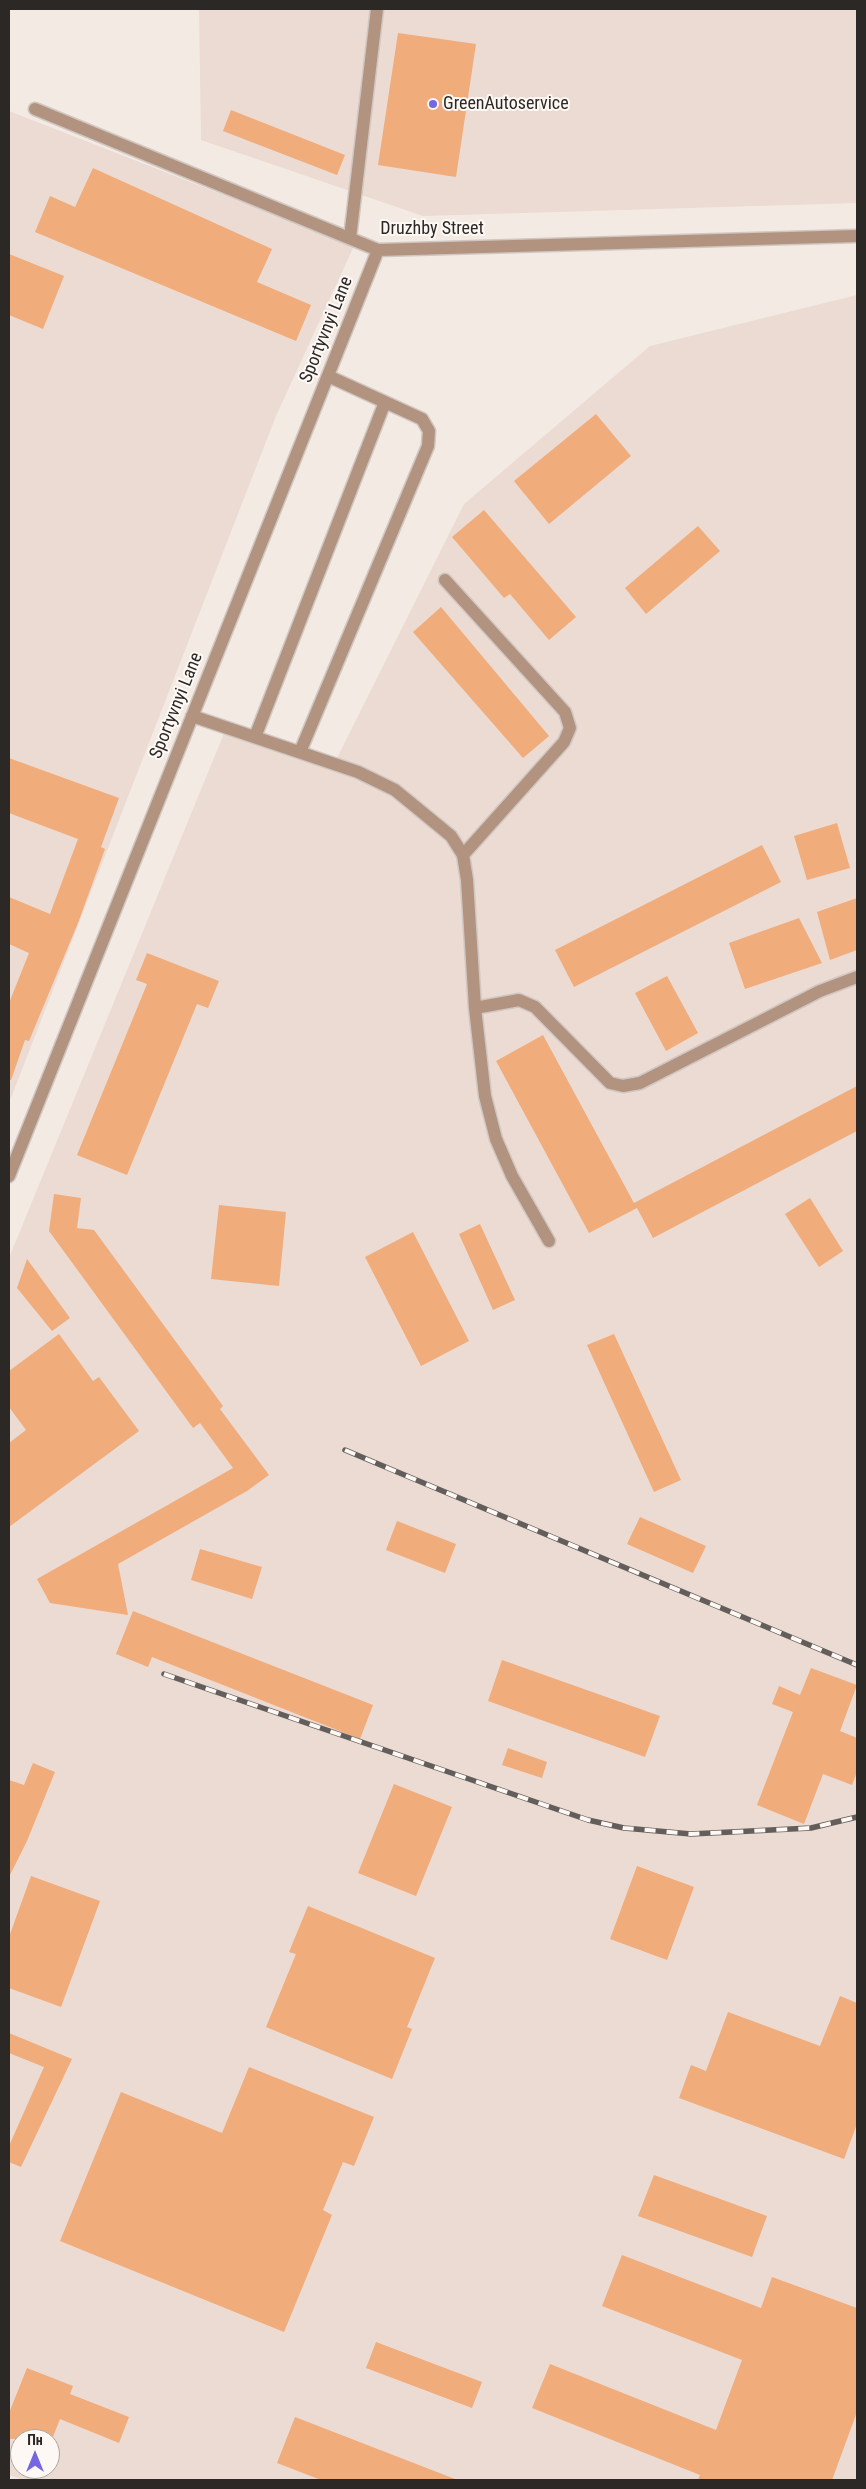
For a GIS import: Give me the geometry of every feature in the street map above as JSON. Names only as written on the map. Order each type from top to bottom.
[{"type":"street","points":[[350,238],[377,9]]},
{"type":"street","name":"Druzhby Street","points":[[35,109],[378,250],[857,236]]},
{"type":"street","name":"Sportyvnyi Lane","points":[[9,1176],[378,250]]},
{"type":"street","points":[[300,752],[428,446],[429,431],[422,419],[328,376]]},
{"type":"street","points":[[255,737],[385,402]]},
{"type":"street","points":[[445,580],[565,712],[570,728],[564,742],[463,855]]},
{"type":"street","points":[[192,716],[358,772],[395,790],[451,836],[463,855],[467,880],[475,1008],[485,1096],[496,1138],[512,1176],[549,1241]]},
{"type":"street","points":[[475,1008],[519,1000],[535,1007],[610,1083],[623,1086],[640,1083],[820,991],[857,977]]},
{"type":"shaded area","points":[[199,9],[857,9],[857,203],[423,216],[201,140]]},
{"type":"shaded area","points":[[9,111],[354,246],[276,416],[9,1103]]},
{"type":"shaded area","points":[[857,295],[857,2480],[24,2480],[21,2479],[60,2479],[60,2429],[10,2429],[9,2475],[9,1258],[225,731],[333,766],[464,504],[650,346]]},
{"type":"building","points":[[398,33],[476,44],[456,177],[378,165]]},
{"type":"building","points":[[231,110],[345,155],[337,175],[223,131]]},
{"type":"building","points":[[93,168],[272,249],[257,282],[311,305],[296,341],[35,232],[50,196],[75,207]]},
{"type":"building","points":[[9,254],[64,276],[43,329],[9,315]]},
{"type":"building","points":[[596,414],[631,456],[549,524],[514,481]]},
{"type":"building","points":[[484,510],[576,617],[549,640],[510,594],[504,598],[452,537]]},
{"type":"building","points":[[698,526],[720,551],[646,614],[625,588]]},
{"type":"building","points":[[441,607],[549,736],[523,758],[413,632]]},
{"type":"building","points":[[9,758],[119,798],[101,847],[105,849],[78,923],[29,1041],[25,1040],[11,1080],[9,1080],[9,1003],[29,953],[9,944],[9,897],[50,914],[78,839],[9,813]]},
{"type":"building","points":[[837,823],[850,868],[807,880],[794,836]]},
{"type":"building","points":[[762,845],[781,882],[574,987],[555,950]]},
{"type":"building","points":[[857,898],[857,950],[830,960],[817,912]]},
{"type":"building","points":[[799,918],[822,963],[745,989],[729,943]]},
{"type":"building","points":[[147,953],[219,981],[208,1008],[197,1004],[127,1175],[77,1155],[147,984],[136,980]]},
{"type":"building","points":[[667,976],[698,1033],[666,1051],[635,993]]},
{"type":"building","points":[[543,1035],[634,1203],[857,1086],[857,1131],[653,1238],[637,1208],[589,1233],[496,1061]]},
{"type":"building","points":[[54,1194],[81,1198],[77,1228],[94,1230],[223,1406],[220,1409],[269,1475],[247,1491],[118,1564],[128,1615],[50,1603],[37,1579],[233,1468],[200,1423],[193,1428],[49,1231]]},
{"type":"building","points":[[810,1198],[843,1251],[819,1267],[785,1214]]},
{"type":"building","points":[[219,1205],[286,1212],[279,1286],[211,1279]]},
{"type":"building","points":[[480,1224],[515,1300],[493,1310],[459,1234]]},
{"type":"building","points":[[413,1232],[469,1341],[421,1366],[365,1257]]},
{"type":"building","points":[[27,1259],[70,1318],[52,1331],[17,1288]]},
{"type":"building","points":[[59,1334],[93,1381],[99,1377],[139,1431],[9,1527],[9,1443],[26,1430],[9,1407],[9,1371]]},
{"type":"building","points":[[614,1334],[681,1480],[654,1492],[587,1345]]},
{"type":"building","points":[[640,1517],[706,1546],[693,1573],[627,1544]]},
{"type":"building","points":[[397,1521],[456,1544],[445,1573],[386,1550]]},
{"type":"building","points":[[200,1549],[262,1567],[252,1599],[191,1580]]},
{"type":"building","points":[[133,1611],[373,1705],[360,1739],[152,1657],[148,1667],[116,1654]]},
{"type":"building","points":[[502,1660],[660,1716],[645,1757],[488,1701]]},
{"type":"building","points":[[811,1668],[857,1685],[840,1731],[857,1738],[857,1772],[852,1785],[823,1774],[804,1824],[757,1805],[793,1712],[772,1704],[779,1686],[800,1695]]},
{"type":"building","points":[[508,1748],[547,1762],[542,1778],[502,1765]]},
{"type":"building","points":[[33,1763],[55,1772],[27,1841],[9,1877],[9,1780],[24,1785]]},
{"type":"building","points":[[394,1784],[452,1807],[416,1896],[358,1873]]},
{"type":"building","points":[[637,1866],[694,1887],[667,1960],[610,1939]]},
{"type":"building","points":[[31,1876],[100,1901],[61,2007],[9,1988],[9,1937]]},
{"type":"building","points":[[308,1906],[435,1958],[407,2027],[412,2029],[392,2079],[266,2027],[296,1954],[289,1952]]},
{"type":"building","points":[[840,1996],[857,2003],[857,2124],[844,2159],[679,2098],[691,2065],[706,2071],[728,2012],[820,2046]]},
{"type":"building","points":[[9,2033],[72,2059],[21,2167],[9,2162],[9,2146],[44,2067],[9,2053]]},
{"type":"building","points":[[249,2067],[374,2117],[354,2166],[343,2162],[323,2210],[332,2215],[284,2332],[60,2241],[121,2092],[222,2133]]},
{"type":"building","points":[[654,2175],[767,2216],[752,2257],[638,2216]]},
{"type":"building","points":[[622,2255],[761,2308],[772,2277],[857,2308],[857,2412],[832,2480],[698,2480],[700,2475],[532,2408],[550,2364],[716,2430],[742,2360],[602,2306]]},
{"type":"building","points":[[376,2342],[482,2382],[472,2408],[366,2368]]},
{"type":"building","points":[[27,2368],[73,2386],[70,2394],[129,2417],[119,2443],[60,2419],[56,2429],[10,2429],[9,2439],[9,2413]]},
{"type":"building","points":[[295,2417],[455,2480],[321,2480],[277,2463]]},
{"type":"railway","points":[[345,1450],[857,1665]]},
{"type":"railway","points":[[164,1674],[588,1820],[624,1828],[691,1834],[811,1828],[857,1817]]},
{"type":"place","name":"GreenAutoservice","points":[[433,104]]}]
